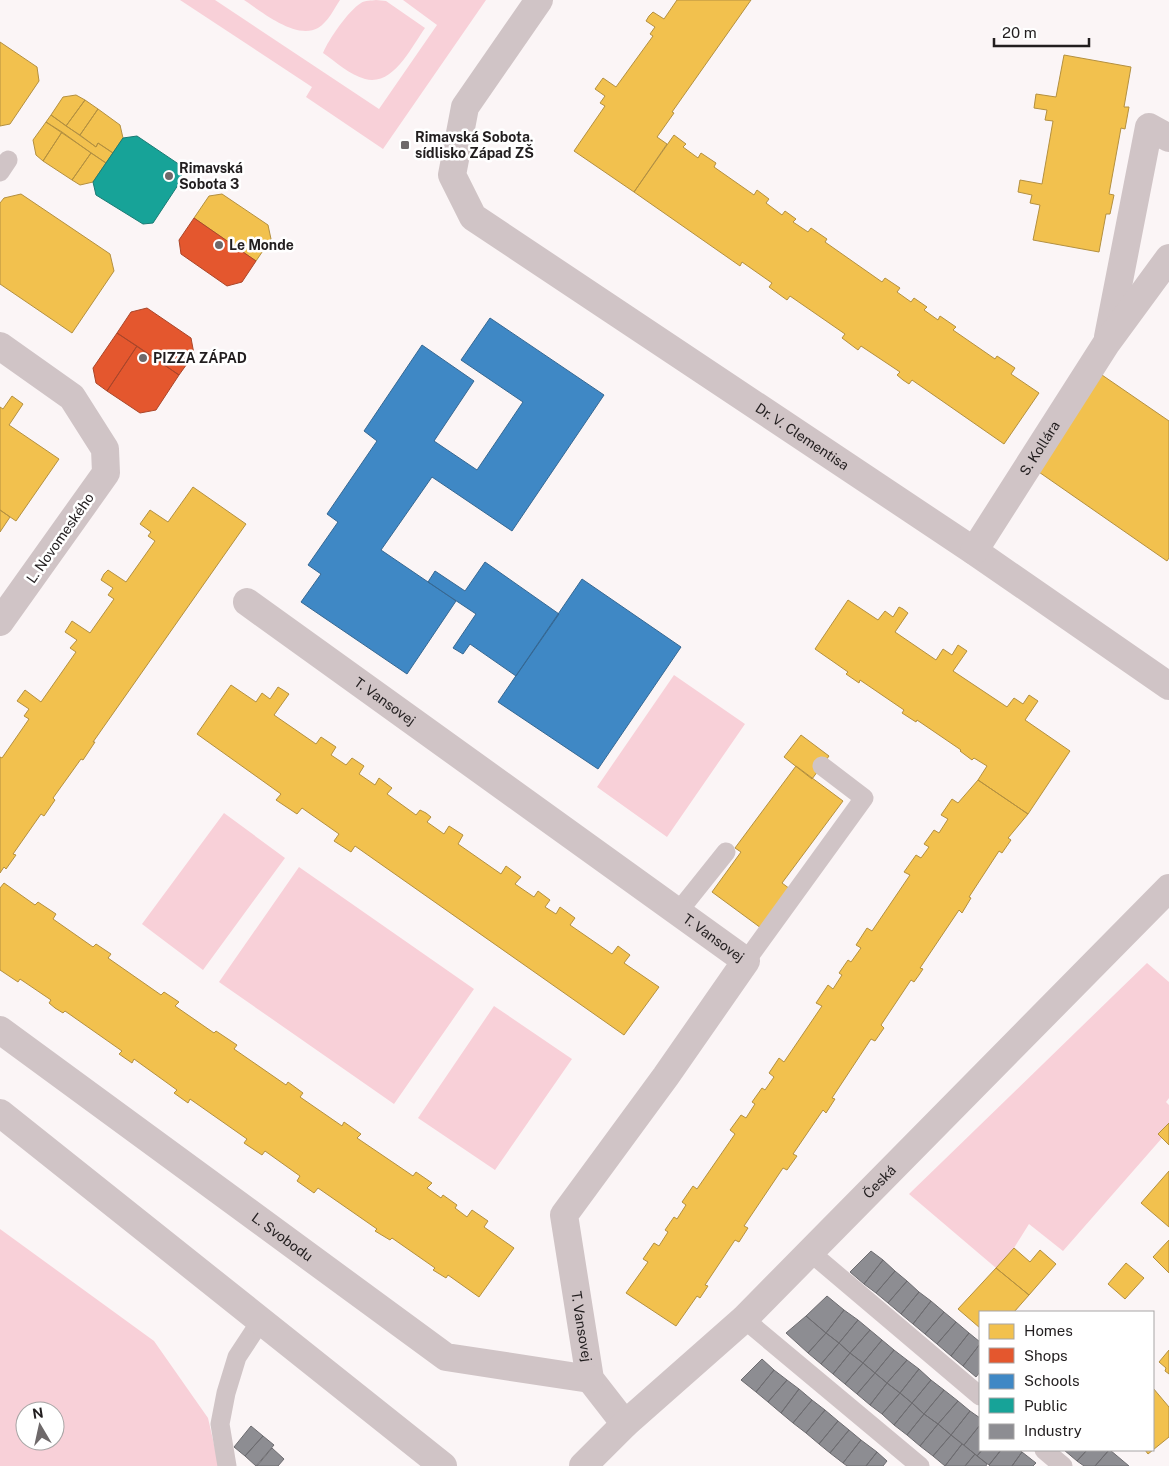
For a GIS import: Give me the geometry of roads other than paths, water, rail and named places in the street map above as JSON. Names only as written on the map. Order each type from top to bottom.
[{"type":"street","name":"Dr. V. Clementisa","points":[[539,0],[465,107],[452,175],[473,216],[974,551],[1169,686]]},
{"type":"street","name":"S. Kollára","points":[[1106,344],[1149,127],[1169,138]]},
{"type":"street","name":"S. Kollára","points":[[974,551],[1106,344],[1169,258]]},
{"type":"street","name":"L. Novomeského","points":[[0,346],[72,397],[105,449],[106,473],[0,622]]},
{"type":"street","name":"T. Vansovej","points":[[247,602],[746,961],[666,1076],[564,1215],[590,1379],[625,1424]]},
{"type":"street","name":"Česká","points":[[583,1466],[625,1424],[744,1319],[1169,888]]},
{"type":"street","name":"L. Svobodu","points":[[0,1030],[446,1357],[590,1379]]},
{"type":"street","points":[[0,1113],[443,1466]]},
{"type":"lane","points":[[746,961],[864,798],[822,766]]},
{"type":"lane","points":[[678,912],[726,852]]},
{"type":"lane","points":[[810,1252],[979,1395]]},
{"type":"lane","points":[[744,1319],[920,1466]]},
{"type":"lane","points":[[227,1466],[220,1424],[226,1393],[237,1357],[260,1322]]},
{"type":"lane","points":[[1045,1451],[1063,1466]]},
{"type":"place","name":"Rimavská Sobota, sídlisko Západ ZŠ","points":[[405,145]]},
{"type":"place","name":"Rimavská Sobota 3","points":[[169,176]]},
{"type":"place","name":"Le Monde","points":[[219,245]]},
{"type":"place","name":"PIZZA ZÁPAD","points":[[143,358]]}]
